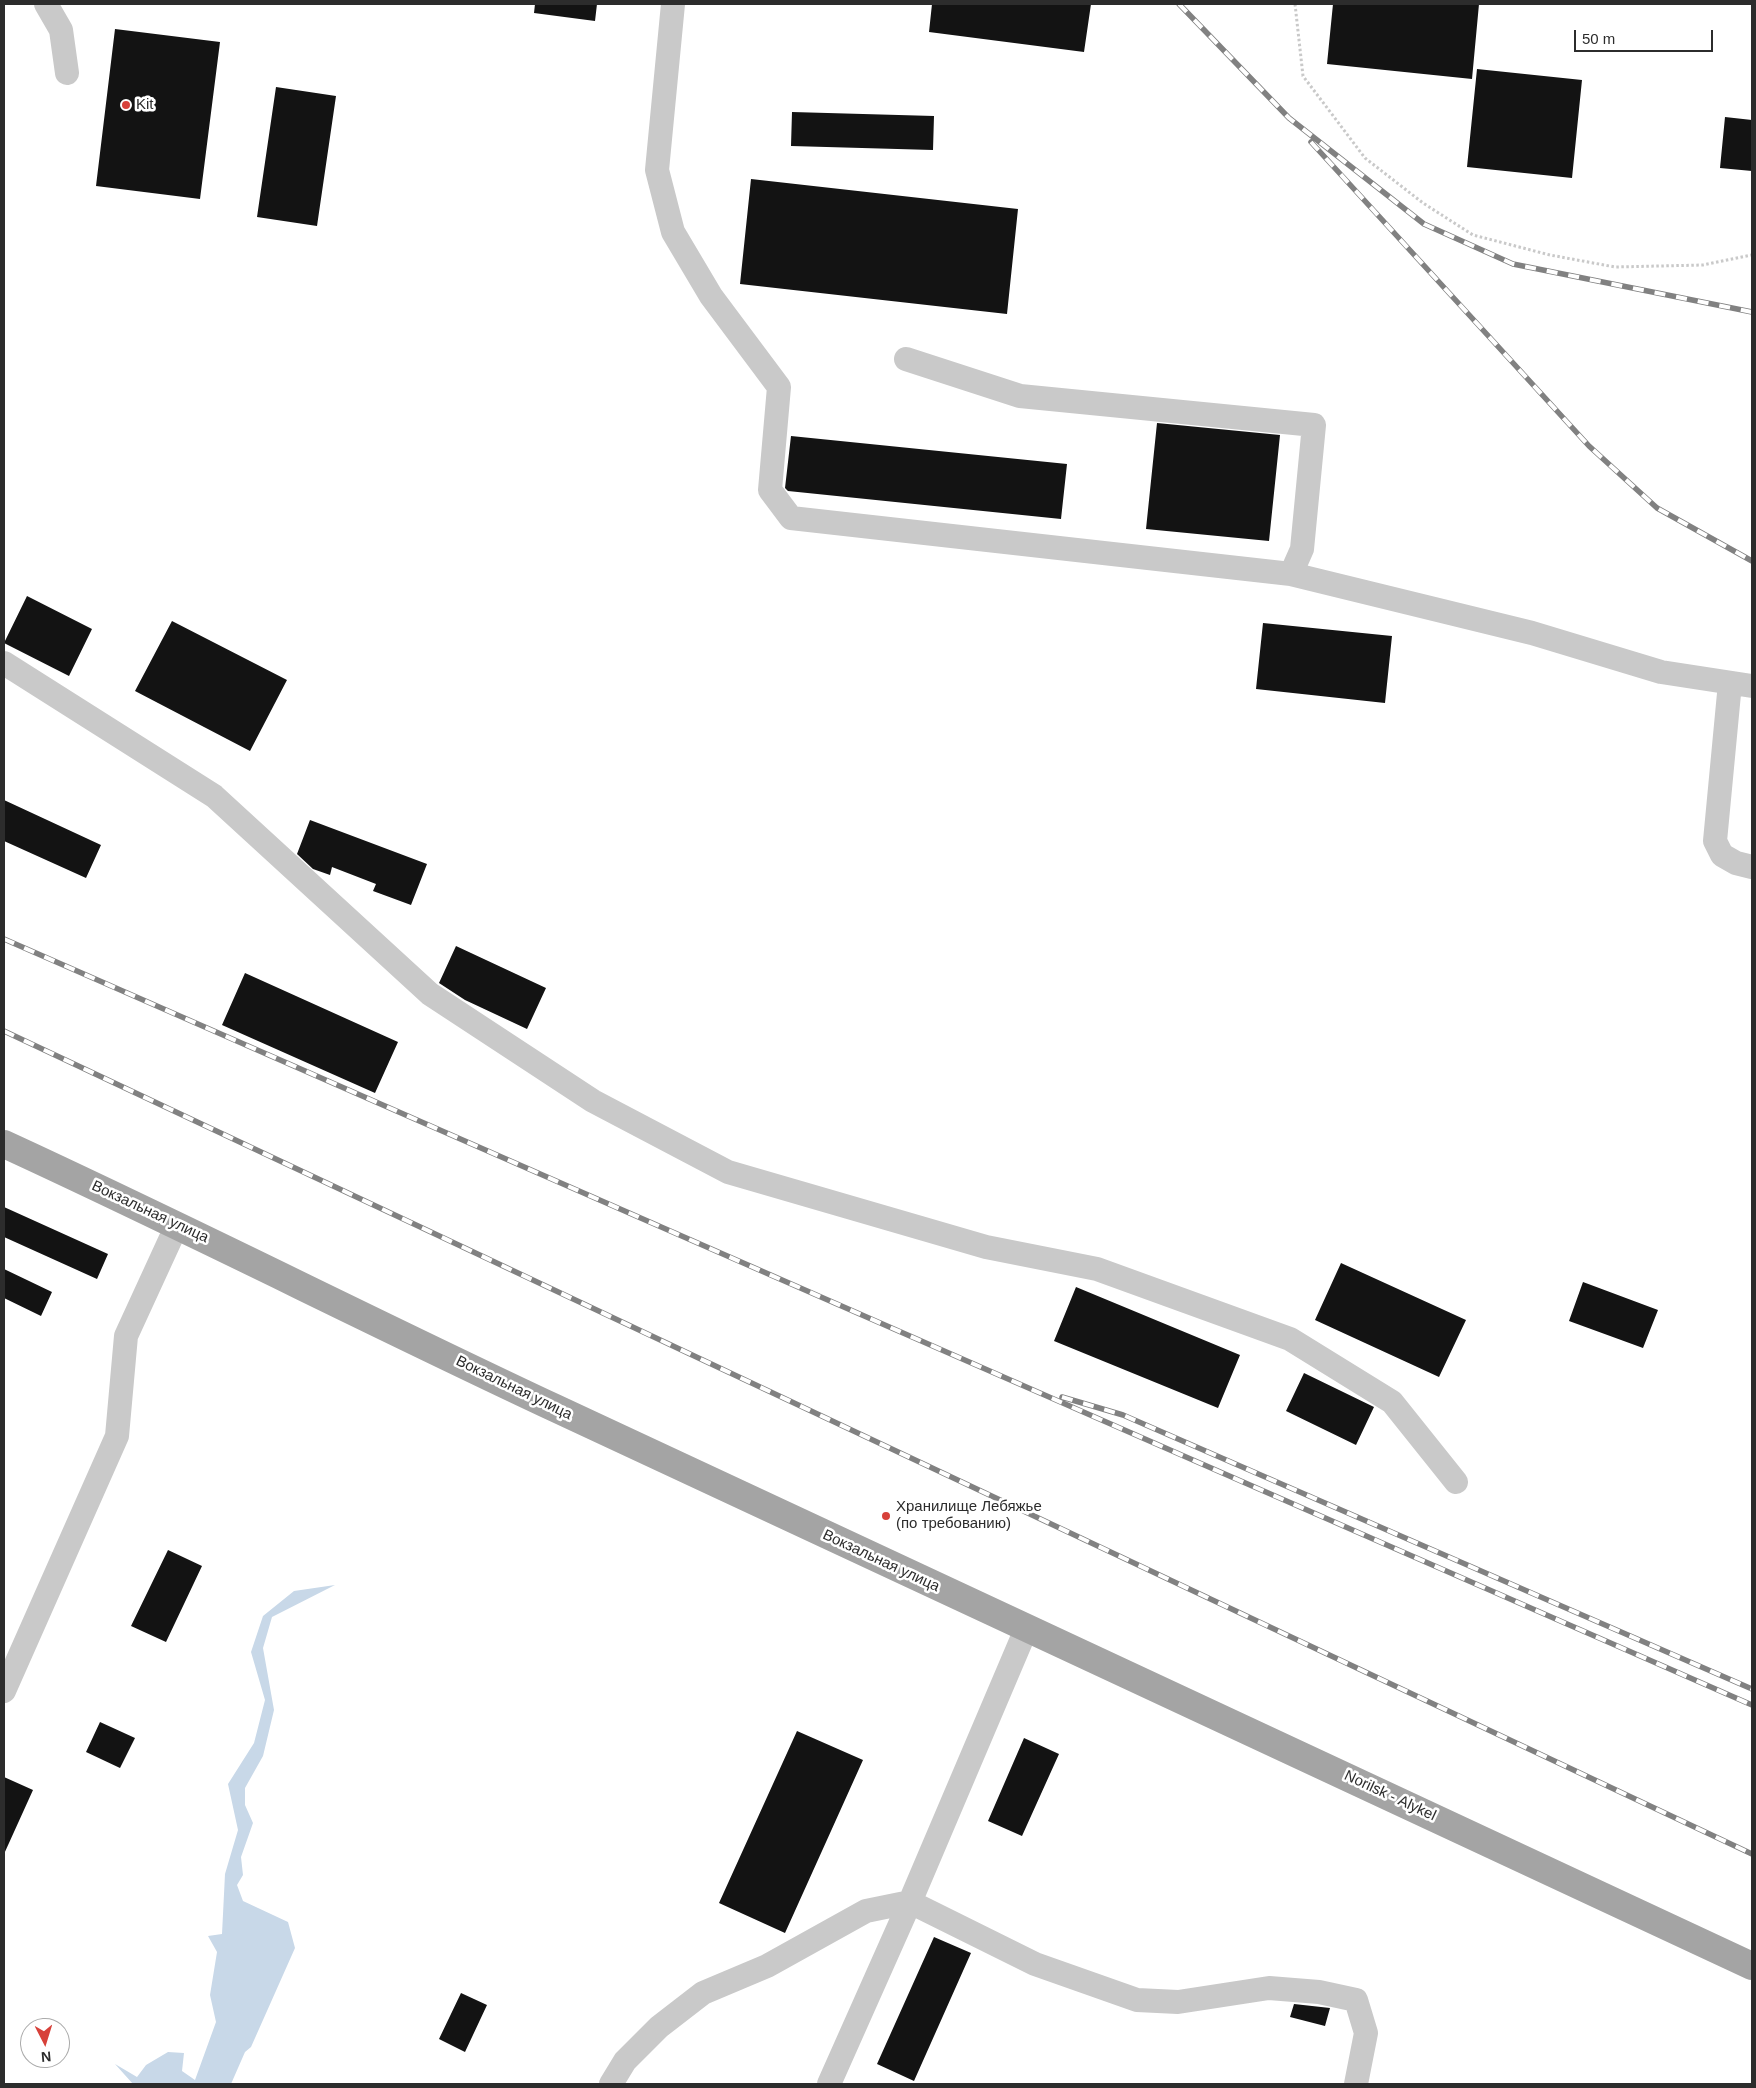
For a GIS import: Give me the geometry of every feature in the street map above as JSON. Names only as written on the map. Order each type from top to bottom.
[{"type":"main road","name":"Вокзальная улица","points":[[4,1144],[177,1225],[523,1393],[883,1562],[1027,1627]]},
{"type":"main road","name":"Norilsk - Alykel","points":[[1027,1627],[1752,1966]]},
{"type":"lane","points":[[46,4],[61,30],[67,73]]},
{"type":"lane","points":[[673,4],[657,170],[673,232],[710,296],[779,387],[770,490],[791,518],[1291,574],[1532,633],[1661,672],[1741,685],[1715,841],[1722,855],[1736,863],[1752,867]]},
{"type":"lane","points":[[906,359],[1020,396],[1314,425],[1302,550],[1291,574]]},
{"type":"lane","points":[[4,663],[214,796],[430,994],[593,1101],[728,1172],[986,1247],[1097,1269],[1290,1339],[1392,1402],[1456,1482]]},
{"type":"lane","points":[[4,1691],[117,1436],[126,1336],[177,1225]]},
{"type":"lane","points":[[829,2084],[910,1902],[1027,1627]]},
{"type":"lane","points":[[611,2084],[625,2061],[659,2027],[703,1992],[767,1966],[866,1911],[910,1902],[1036,1964],[1137,2000],[1178,2002],[1269,1988],[1319,1992],[1356,2000],[1366,2033],[1356,2084]]},
{"type":"path","points":[[1295,4],[1303,76],[1365,158],[1423,203],[1473,235],[1550,255],[1615,267],[1703,265],[1752,254]]},
{"type":"water","points":[[335,1585],[272,1617],[263,1648],[274,1710],[263,1756],[245,1788],[245,1805],[253,1823],[241,1857],[243,1875],[237,1885],[243,1901],[288,1922],[295,1948],[251,2047],[245,2052],[231,2084],[133,2084],[115,2064],[137,2077],[146,2065],[168,2052],[184,2053],[182,2071],[195,2080],[216,2022],[210,1995],[217,1952],[208,1936],[222,1934],[225,1874],[238,1830],[228,1784],[254,1743],[265,1700],[251,1652],[263,1616],[294,1591]]},
{"type":"building","points":[[535,4],[597,4],[595,21],[534,13]]},
{"type":"building","points":[[932,4],[1091,4],[1084,52],[929,32]]},
{"type":"building","points":[[1333,4],[1479,4],[1472,79],[1327,64]]},
{"type":"building","points":[[115,29],[220,42],[200,199],[96,186]]},
{"type":"building","points":[[1477,69],[1582,80],[1572,178],[1467,167]]},
{"type":"building","points":[[276,87],[336,96],[317,226],[257,217]]},
{"type":"building","points":[[792,112],[934,116],[933,150],[791,146]]},
{"type":"building","points":[[1725,117],[1752,120],[1752,171],[1720,168]]},
{"type":"building","points":[[751,179],[1018,209],[1007,314],[740,284]]},
{"type":"building","points":[[1157,423],[1280,435],[1269,541],[1146,529]]},
{"type":"building","points":[[791,436],[1067,464],[1061,519],[788,491],[785,488]]},
{"type":"building","points":[[27,596],[92,629],[69,676],[4,643]]},
{"type":"building","points":[[172,621],[287,680],[250,751],[135,691]]},
{"type":"building","points":[[1263,623],[1392,636],[1385,703],[1256,689]]},
{"type":"building","points":[[4,800],[101,845],[86,878],[4,841]]},
{"type":"building","points":[[310,820],[427,864],[411,905],[373,891],[376,884],[332,867],[330,875],[313,869],[297,854]]},
{"type":"building","points":[[456,946],[546,988],[527,1029],[465,1000],[439,983]]},
{"type":"building","points":[[245,973],[398,1042],[375,1093],[222,1025]]},
{"type":"building","points":[[4,1207],[108,1254],[97,1279],[4,1237]]},
{"type":"building","points":[[1341,1263],[1466,1320],[1439,1377],[1315,1320]]},
{"type":"building","points":[[4,1269],[52,1292],[41,1316],[4,1298]]},
{"type":"building","points":[[1583,1282],[1658,1310],[1643,1348],[1569,1321]]},
{"type":"building","points":[[1076,1287],[1240,1355],[1218,1408],[1054,1341]]},
{"type":"building","points":[[1304,1373],[1374,1407],[1356,1445],[1286,1411]]},
{"type":"building","points":[[168,1550],[202,1566],[166,1642],[131,1626]]},
{"type":"building","points":[[100,1722],[135,1738],[120,1768],[86,1752]]},
{"type":"building","points":[[797,1731],[863,1760],[785,1933],[719,1903]]},
{"type":"building","points":[[1024,1738],[1059,1754],[1022,1836],[988,1821]]},
{"type":"building","points":[[4,1777],[33,1790],[4,1854]]},
{"type":"building","points":[[934,1937],[971,1953],[914,2081],[877,2064]]},
{"type":"building","points":[[461,1993],[487,2005],[465,2052],[439,2039]]},
{"type":"building","points":[[1294,2004],[1330,2008],[1325,2026],[1290,2017]]},
{"type":"railway","points":[[1179,4],[1289,118],[1424,224],[1513,264],[1752,312]]},
{"type":"railway","points":[[1311,142],[1589,446],[1657,508],[1752,561]]},
{"type":"railway","points":[[4,939],[1752,1705]]},
{"type":"railway","points":[[4,1031],[1752,1854]]},
{"type":"railway","points":[[1062,1397],[1123,1415],[1752,1689]]},
{"type":"place","name":"Kit","points":[[126,105]]},
{"type":"place","name":"Хранилище Лебяжье (по требованию)","points":[[886,1516]]}]
